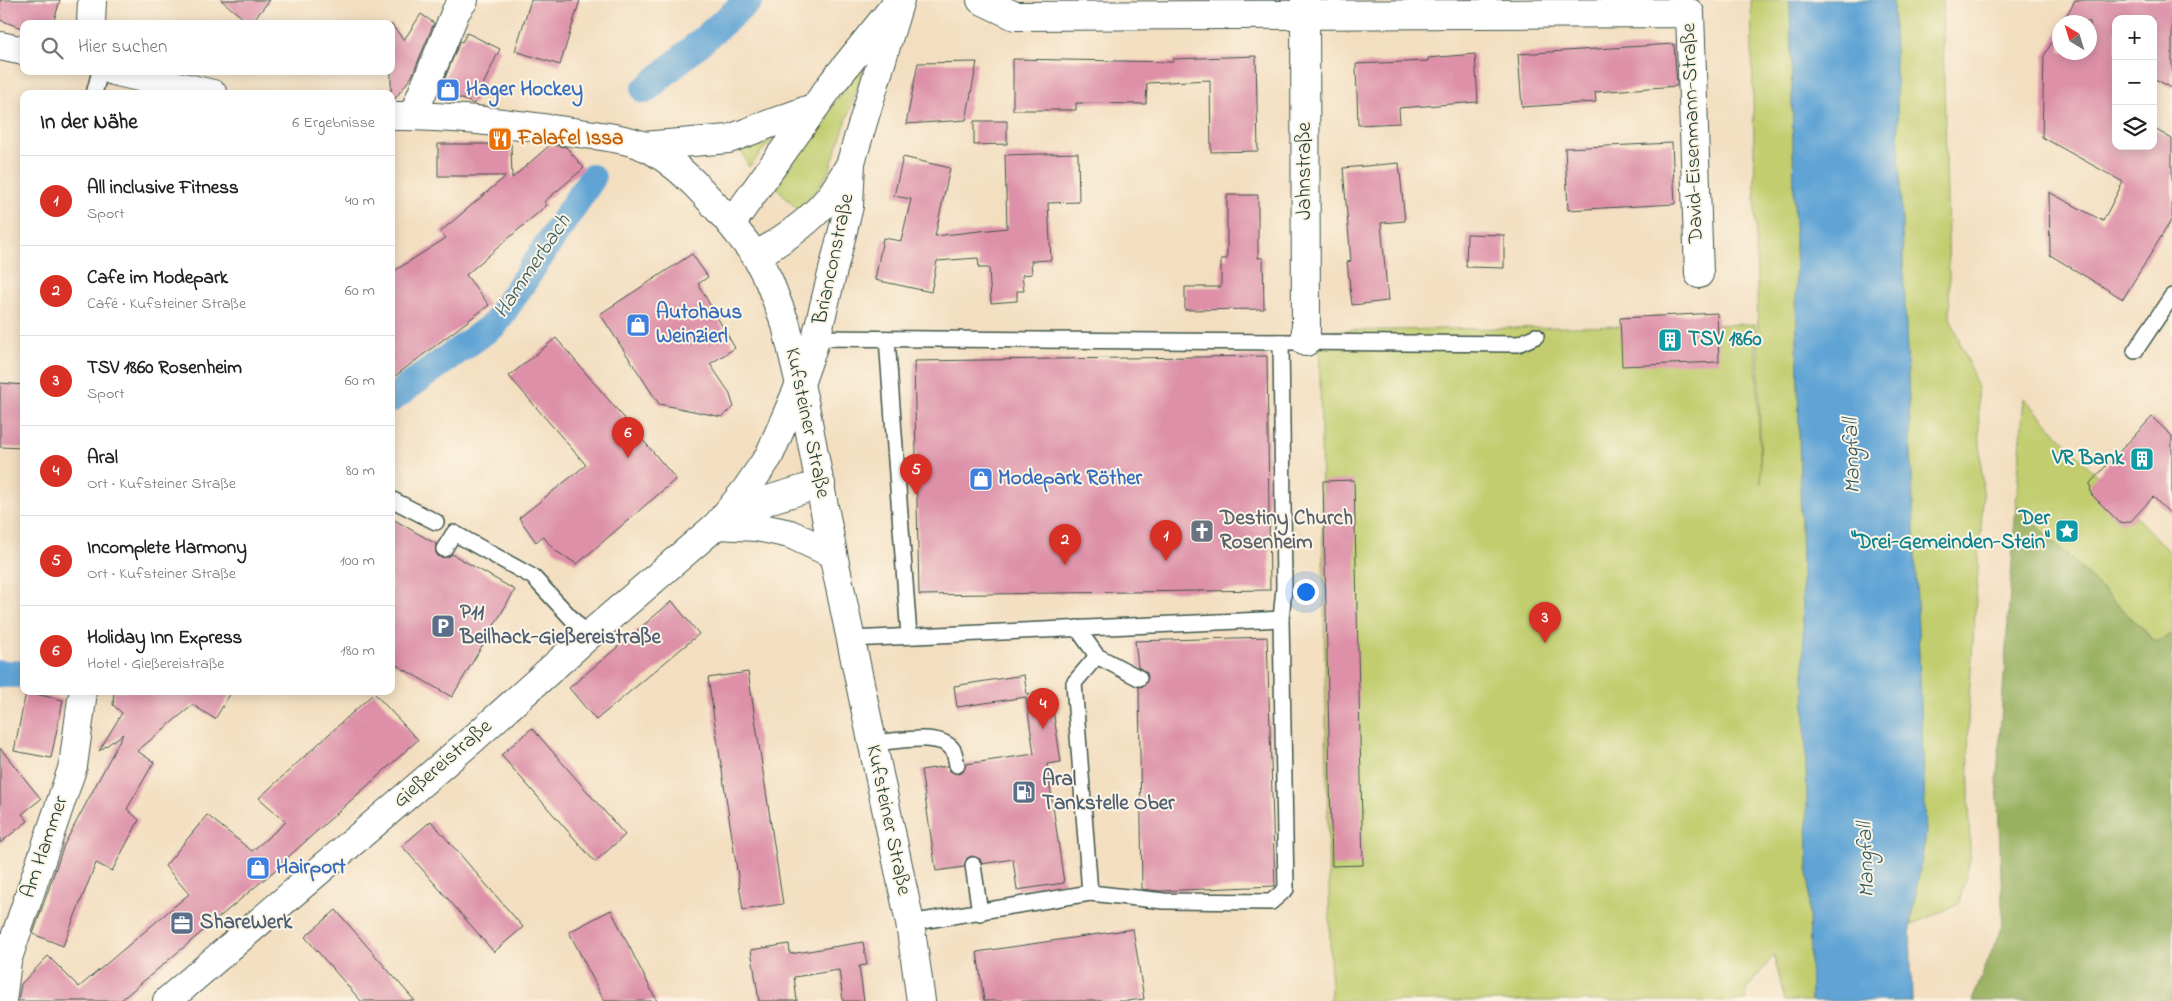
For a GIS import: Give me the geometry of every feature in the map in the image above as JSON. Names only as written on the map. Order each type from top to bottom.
[{"type":"main road","points":[[91,20],[92,0]]},
{"type":"main road","points":[[402,116],[456,11],[464,0]]},
{"type":"main road","name":"Brianconstraße","points":[[731,224],[815,107],[899,0]]},
{"type":"main road","name":"Brianconstraße","points":[[800,384],[816,338],[849,206],[852,162],[899,0]]},
{"type":"main road","name":"David-Eisenmann-Straße","points":[[981,0],[1015,16],[1305,8],[1690,13],[1699,274]]},
{"type":"main road","name":"Jahnstraße","points":[[1294,342],[1305,8]]},
{"type":"main road","points":[[0,46],[20,50]]},
{"type":"main road","points":[[131,75],[196,90]]},
{"type":"main road","points":[[643,146],[729,139],[815,107]]},
{"type":"main road","name":"Kufsteiner Straße","points":[[402,116],[482,119],[620,139],[643,146],[669,163],[694,183],[731,224],[756,256],[769,281],[786,325],[800,384],[821,484],[833,554],[910,923],[921,1001]]},
{"type":"main road","name":"Brianconstraße","points":[[756,256],[797,230],[813,215],[830,198],[852,162]]},
{"type":"main road","name":"Gießereistraße","points":[[167,1001],[473,739],[588,636],[717,525],[745,491],[769,456],[800,384]]},
{"type":"main road","name":"Gießereistraße","points":[[717,525],[753,506],[821,484]]},
{"type":"main road","points":[[717,525],[756,527],[790,534],[833,554]]},
{"type":"main road","name":"Am Hammer","points":[[2,1001],[7,961],[73,766],[81,695]]},
{"type":"lane","points":[[95,90],[99,75]]},
{"type":"lane","points":[[2136,351],[2172,296]]},
{"type":"lane","points":[[816,338],[1518,344],[1536,336]]},
{"type":"lane","points":[[887,339],[909,636]]},
{"type":"lane","points":[[910,923],[980,913],[1090,893],[1271,902],[1286,889],[1281,618],[1284,588],[1294,342]]},
{"type":"lane","points":[[395,502],[436,522]]},
{"type":"lane","points":[[444,549],[454,534],[533,577],[588,636]]},
{"type":"lane","points":[[851,640],[1281,618]]},
{"type":"lane","points":[[1077,628],[1097,656],[1139,678]]},
{"type":"lane","points":[[1090,893],[1074,683],[1097,656]]},
{"type":"lane","points":[[872,743],[931,738],[942,740],[952,749],[957,765]]},
{"type":"lane","points":[[973,865],[980,913]]},
{"type":"green space","points":[[1751,0],[1790,0],[1811,1001],[1785,1001],[1774,955],[1746,990],[1747,1001],[1331,1001],[1319,331],[1755,324],[1761,484]]},
{"type":"green space","points":[[1893,0],[1942,0],[1950,317],[1977,385],[1983,498],[1968,714],[1970,860],[1959,904],[1910,926],[1926,834]]},
{"type":"green space","points":[[859,67],[864,69],[829,171],[817,190],[797,209],[776,187]]},
{"type":"green space","points":[[770,133],[773,138],[749,167],[739,146]]},
{"type":"green space","points":[[2024,398],[2172,555],[2172,634],[2156,642],[2016,505]]},
{"type":"green space","points":[[2016,505],[2155,642],[2172,634],[2172,1001],[1972,1001],[2003,923],[1997,776]]},
{"type":"water","name":"Mangfall","points":[[1790,0],[1893,0],[1926,834],[1910,926],[1912,1001],[1811,1001]]},
{"type":"building","points":[[0,0],[60,0],[54,20],[20,20],[20,28],[0,20]]},
{"type":"building","points":[[221,0],[270,0],[253,20],[245,20]]},
{"type":"building","points":[[531,0],[580,0],[560,65],[515,51]]},
{"type":"building","points":[[2075,0],[2172,0],[2172,88],[2157,80],[2157,15],[2112,15],[2112,150],[2157,150],[2157,130],[2172,139],[2172,219],[2123,299],[2050,255],[2049,192],[2103,221],[2123,182],[2042,137],[2044,56],[2052,42],[2052,60],[2097,60],[2097,15],[2067,15]]},
{"type":"building","points":[[421,14],[434,23],[412,76],[395,99],[395,90],[391,90],[391,75],[395,75],[395,29],[404,40]]},
{"type":"building","points":[[467,33],[500,49],[474,104],[440,90],[460,41],[462,42]]},
{"type":"building","points":[[1674,44],[1677,86],[1595,92],[1596,102],[1522,107],[1518,54]]},
{"type":"building","points":[[1475,54],[1478,102],[1399,108],[1400,123],[1358,125],[1356,64],[1428,61],[1428,58]]},
{"type":"building","points":[[1256,56],[1258,151],[1211,152],[1210,80],[1147,83],[1146,104],[1076,103],[1076,110],[1013,110],[1013,59],[1173,62],[1173,59]]},
{"type":"building","points":[[977,62],[966,120],[906,124],[918,63]]},
{"type":"building","points":[[974,121],[1007,121],[1007,144],[974,145]]},
{"type":"building","points":[[1672,143],[1675,204],[1568,210],[1565,148]]},
{"type":"building","points":[[438,144],[511,144],[512,178],[550,145],[566,147],[584,168],[544,202],[547,205],[466,275],[489,305],[395,376],[395,270],[446,238],[440,232],[506,176],[438,176]]},
{"type":"building","points":[[1078,153],[1079,202],[1048,203],[1051,260],[1031,261],[1032,274],[1022,275],[1024,291],[1017,291],[1017,301],[991,303],[989,268],[979,268],[978,258],[937,261],[931,292],[875,280],[883,238],[901,241],[911,199],[894,196],[903,157],[950,168],[935,236],[1007,228],[1005,155]]},
{"type":"building","points":[[1399,163],[1405,221],[1381,223],[1388,301],[1352,305],[1347,262],[1351,261],[1343,168]]},
{"type":"building","points":[[1227,195],[1258,195],[1258,258],[1263,258],[1264,309],[1185,310],[1185,287],[1221,287],[1221,259],[1227,259]]},
{"type":"building","points":[[1467,234],[1504,235],[1504,268],[1466,267]]},
{"type":"building","name":"Autohaus Weinzierl","points":[[692,254],[708,277],[698,284],[735,348],[710,364],[729,392],[734,407],[722,417],[659,404],[600,314]]},
{"type":"building","name":"TSV 1860","points":[[1717,313],[1719,362],[1622,366],[1620,318]]},
{"type":"building","points":[[556,338],[676,479],[577,564],[554,550],[543,536],[536,542],[519,518],[586,465],[509,376]]},
{"type":"building","points":[[1267,356],[1270,590],[919,595],[914,361]]},
{"type":"building","points":[[0,383],[20,385],[20,448],[0,447]]},
{"type":"building","name":"VR Bank","points":[[2152,417],[2172,436],[2172,515],[2153,497],[2130,522],[2120,523],[2091,494],[2090,483]]},
{"type":"building","points":[[1354,480],[1363,865],[1332,866],[1323,481]]},
{"type":"building","name":"P11 Beilhack-Gießereistraße","points":[[395,520],[436,544],[436,553],[439,557],[448,557],[452,554],[515,590],[452,697],[395,664]]},
{"type":"building","points":[[672,601],[699,634],[596,720],[569,688]]},
{"type":"building","points":[[1267,637],[1275,886],[1159,891],[1142,889],[1139,687],[1144,686],[1148,678],[1147,673],[1138,667],[1135,641]]},
{"type":"building","points":[[748,672],[783,904],[743,910],[708,678]]},
{"type":"building","points":[[1024,675],[1027,694],[1050,690],[1061,762],[1047,764],[1064,883],[1017,890],[1013,859],[982,864],[980,859],[972,856],[967,858],[964,867],[936,871],[921,770],[948,766],[950,771],[958,774],[963,772],[966,764],[1034,754],[1026,697],[957,707],[954,686]]},
{"type":"building","points":[[25,695],[40,695],[63,700],[51,758],[14,751]]},
{"type":"building","points":[[114,695],[230,695],[215,719],[193,705],[137,751],[154,762],[127,809],[139,820],[112,871],[96,863],[63,946],[33,934],[64,845],[123,734],[99,751],[122,713],[113,705]]},
{"type":"building","points":[[372,695],[376,695],[418,740],[287,860],[120,1001],[18,1001],[21,984],[48,956],[79,987],[189,894],[165,866],[207,815],[252,851],[286,822],[259,798]]},
{"type":"building","points":[[532,728],[625,835],[595,862],[501,755]]},
{"type":"building","points":[[0,748],[41,799],[22,814],[28,821],[0,843]]},
{"type":"building","points":[[431,821],[523,927],[494,952],[402,846]]},
{"type":"building","points":[[336,910],[415,1001],[361,1001],[305,937]]},
{"type":"building","points":[[611,910],[657,1001],[604,1001],[569,932]]},
{"type":"building","points":[[1133,929],[1144,999],[1127,1001],[984,1001],[977,952]]},
{"type":"building","points":[[863,942],[867,965],[859,966],[864,1001],[843,1001],[839,970],[794,977],[797,1001],[759,1001],[751,950],[789,944],[790,954]]},
{"type":"waterway","name":"Hammerbach","points":[[645,90],[749,0]]},
{"type":"waterway","name":"Hammerbach","points":[[395,396],[495,324],[592,178]]},
{"type":"waterway","name":"Hammerbach","points":[[0,674],[20,674]]},
{"type":"place","name":"Hager Hockey","points":[[448,90]]},
{"type":"place","name":"Falafel Issa","points":[[500,139]]},
{"type":"place","name":"Autohaus Weinzierl","points":[[638,325]]},
{"type":"place","name":"TSV 1860","points":[[1670,340]]},
{"type":"place","name":"Holiday Inn Express","points":[[628,458]]},
{"type":"place","name":"VR Bank","points":[[2142,459]]},
{"type":"place","name":"Modepark Röther","points":[[981,479]]},
{"type":"place","name":"Incomplete Harmony","points":[[916,495]]},
{"type":"place","name":"Destiny Church Rosenheim","points":[[1202,531]]},
{"type":"place","name":"Der \"Drei-Gemeinden-Stein\"","points":[[2067,531]]},
{"type":"place","name":"All inclusive Fitness","points":[[1166,561]]},
{"type":"place","name":"Cafe im Modepark","points":[[1065,565]]},
{"type":"place","name":"P11 Beilhack-Gießereistraße","points":[[443,626]]},
{"type":"place","name":"TSV 1860 Rosenheim","points":[[1545,643]]},
{"type":"place","name":"Aral","points":[[1043,729]]},
{"type":"place","name":"Aral Tankstelle Ober","points":[[1024,792]]},
{"type":"place","name":"Hairport","points":[[258,868]]},
{"type":"place","name":"ShareWerk","points":[[182,923]]}]
